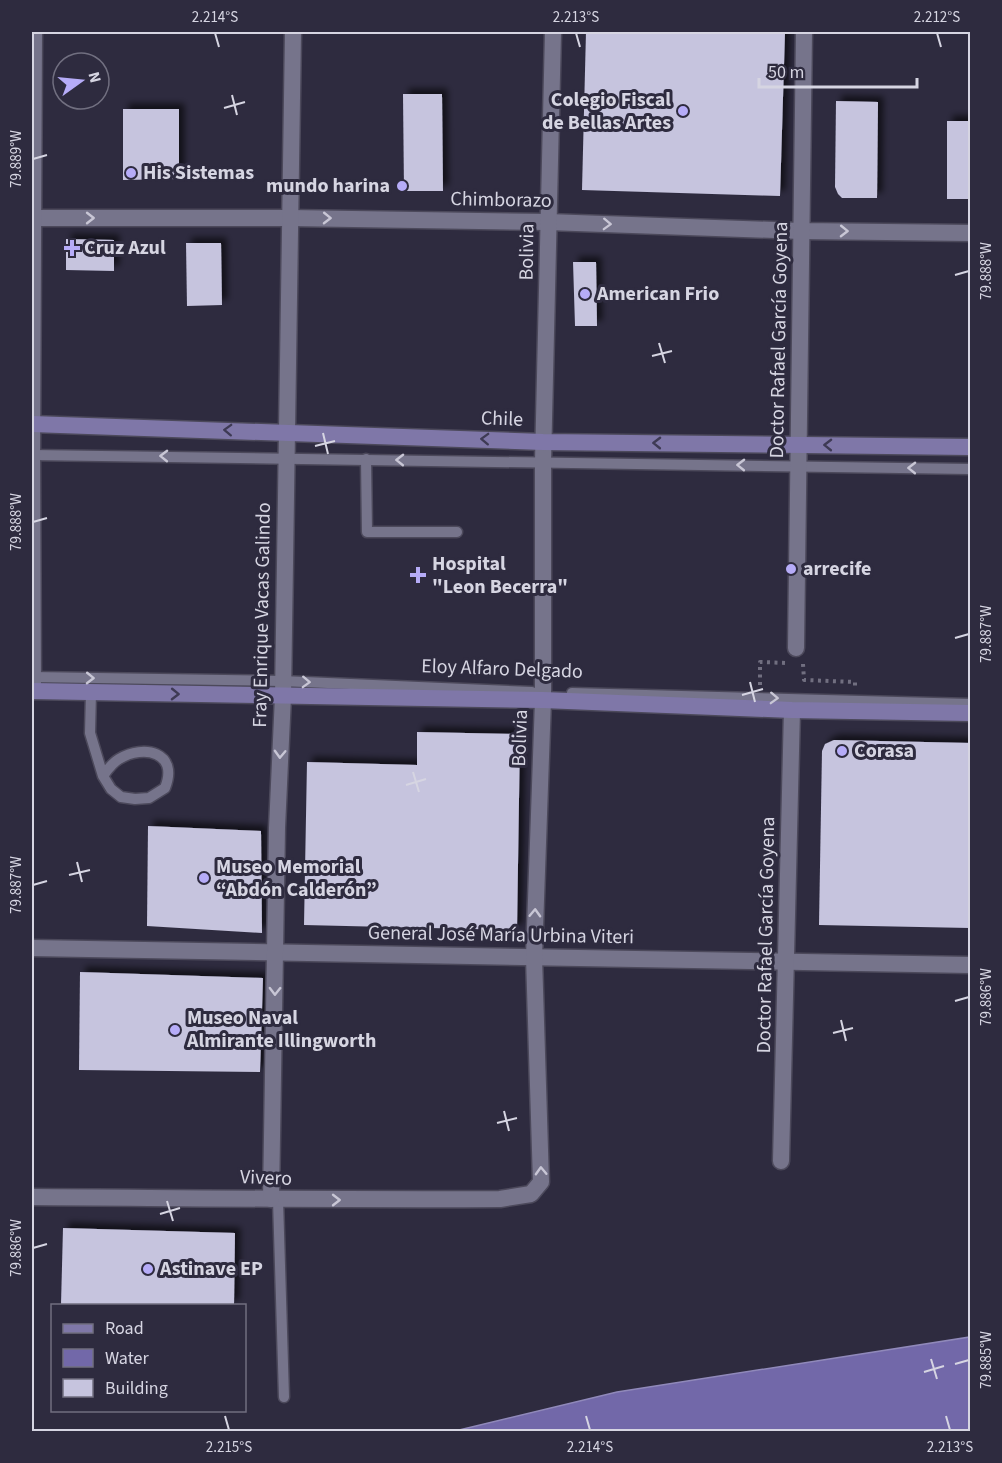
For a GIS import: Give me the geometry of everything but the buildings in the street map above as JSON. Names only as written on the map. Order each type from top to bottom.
[{"type":"main road","name":"Chile","points":[[32,424],[543,442],[970,447]]},
{"type":"main road","name":"Eloy Alfaro Delgado","points":[[32,684],[92,692],[282,688],[542,696],[792,710],[970,713]]},
{"type":"street","points":[[32,684],[34,32]]},
{"type":"street","name":"Fray Enrique Vacas Galindo","points":[[274,1200],[275,952],[282,688],[293,32]]},
{"type":"street","name":"Bolivia","points":[[500,1199],[531,1194],[541,1182],[534,957],[542,696],[543,442],[553,32]]},
{"type":"street","name":"Doctor Rafael García Goyena","points":[[796,648],[804,32]]},
{"type":"street","name":"Chimborazo","points":[[32,218],[290,218],[548,222],[801,231],[970,233]]},
{"type":"street","name":"Doctor Rafael García Goyena","points":[[781,1161],[792,710]]},
{"type":"street","name":"General José María Urbina Viteri","points":[[32,948],[970,965]]},
{"type":"street","name":"Vivero","points":[[32,1197],[274,1200],[500,1199]]},
{"type":"lane","points":[[32,455],[970,469]]},
{"type":"lane","points":[[366,459],[368,532],[457,532]]},
{"type":"lane","name":"Eloy Alfaro Delgado","points":[[32,684],[282,688]]},
{"type":"lane","points":[[92,692],[90,733],[103,776],[111,789],[121,797],[149,798],[165,788],[169,772],[162,756],[151,753],[127,755],[110,766],[103,776]]},
{"type":"lane","name":"Eloy Alfaro Delgado","points":[[542,696],[760,698],[970,704]]},
{"type":"lane","points":[[274,1200],[284,1397]]},
{"type":"path","points":[[760,698],[760,662],[804,664],[804,680],[855,682],[854,701]]},
{"type":"water","points":[[970,1337],[970,1431],[455,1431],[617,1392]]},
{"type":"place","name":"Colegio Fiscal de Bellas Artes","points":[[683,111]]},
{"type":"place","name":"His Sistemas","points":[[131,173]]},
{"type":"place","name":"mundo harina","points":[[402,186]]},
{"type":"place","name":"Cruz Azul","points":[[72,248]]},
{"type":"place","name":"American Frio","points":[[585,294]]},
{"type":"place","name":"arrecife","points":[[791,569]]},
{"type":"place","name":"Hospital \"Leon Becerra\"","points":[[418,575]]},
{"type":"place","name":"Corasa","points":[[842,751]]},
{"type":"place","name":"Museo Memorial “Abdón Calderón”","points":[[204,878]]},
{"type":"place","name":"Museo Naval Almirante Illingworth","points":[[175,1030]]},
{"type":"place","name":"Astinave EP","points":[[148,1269]]}]
